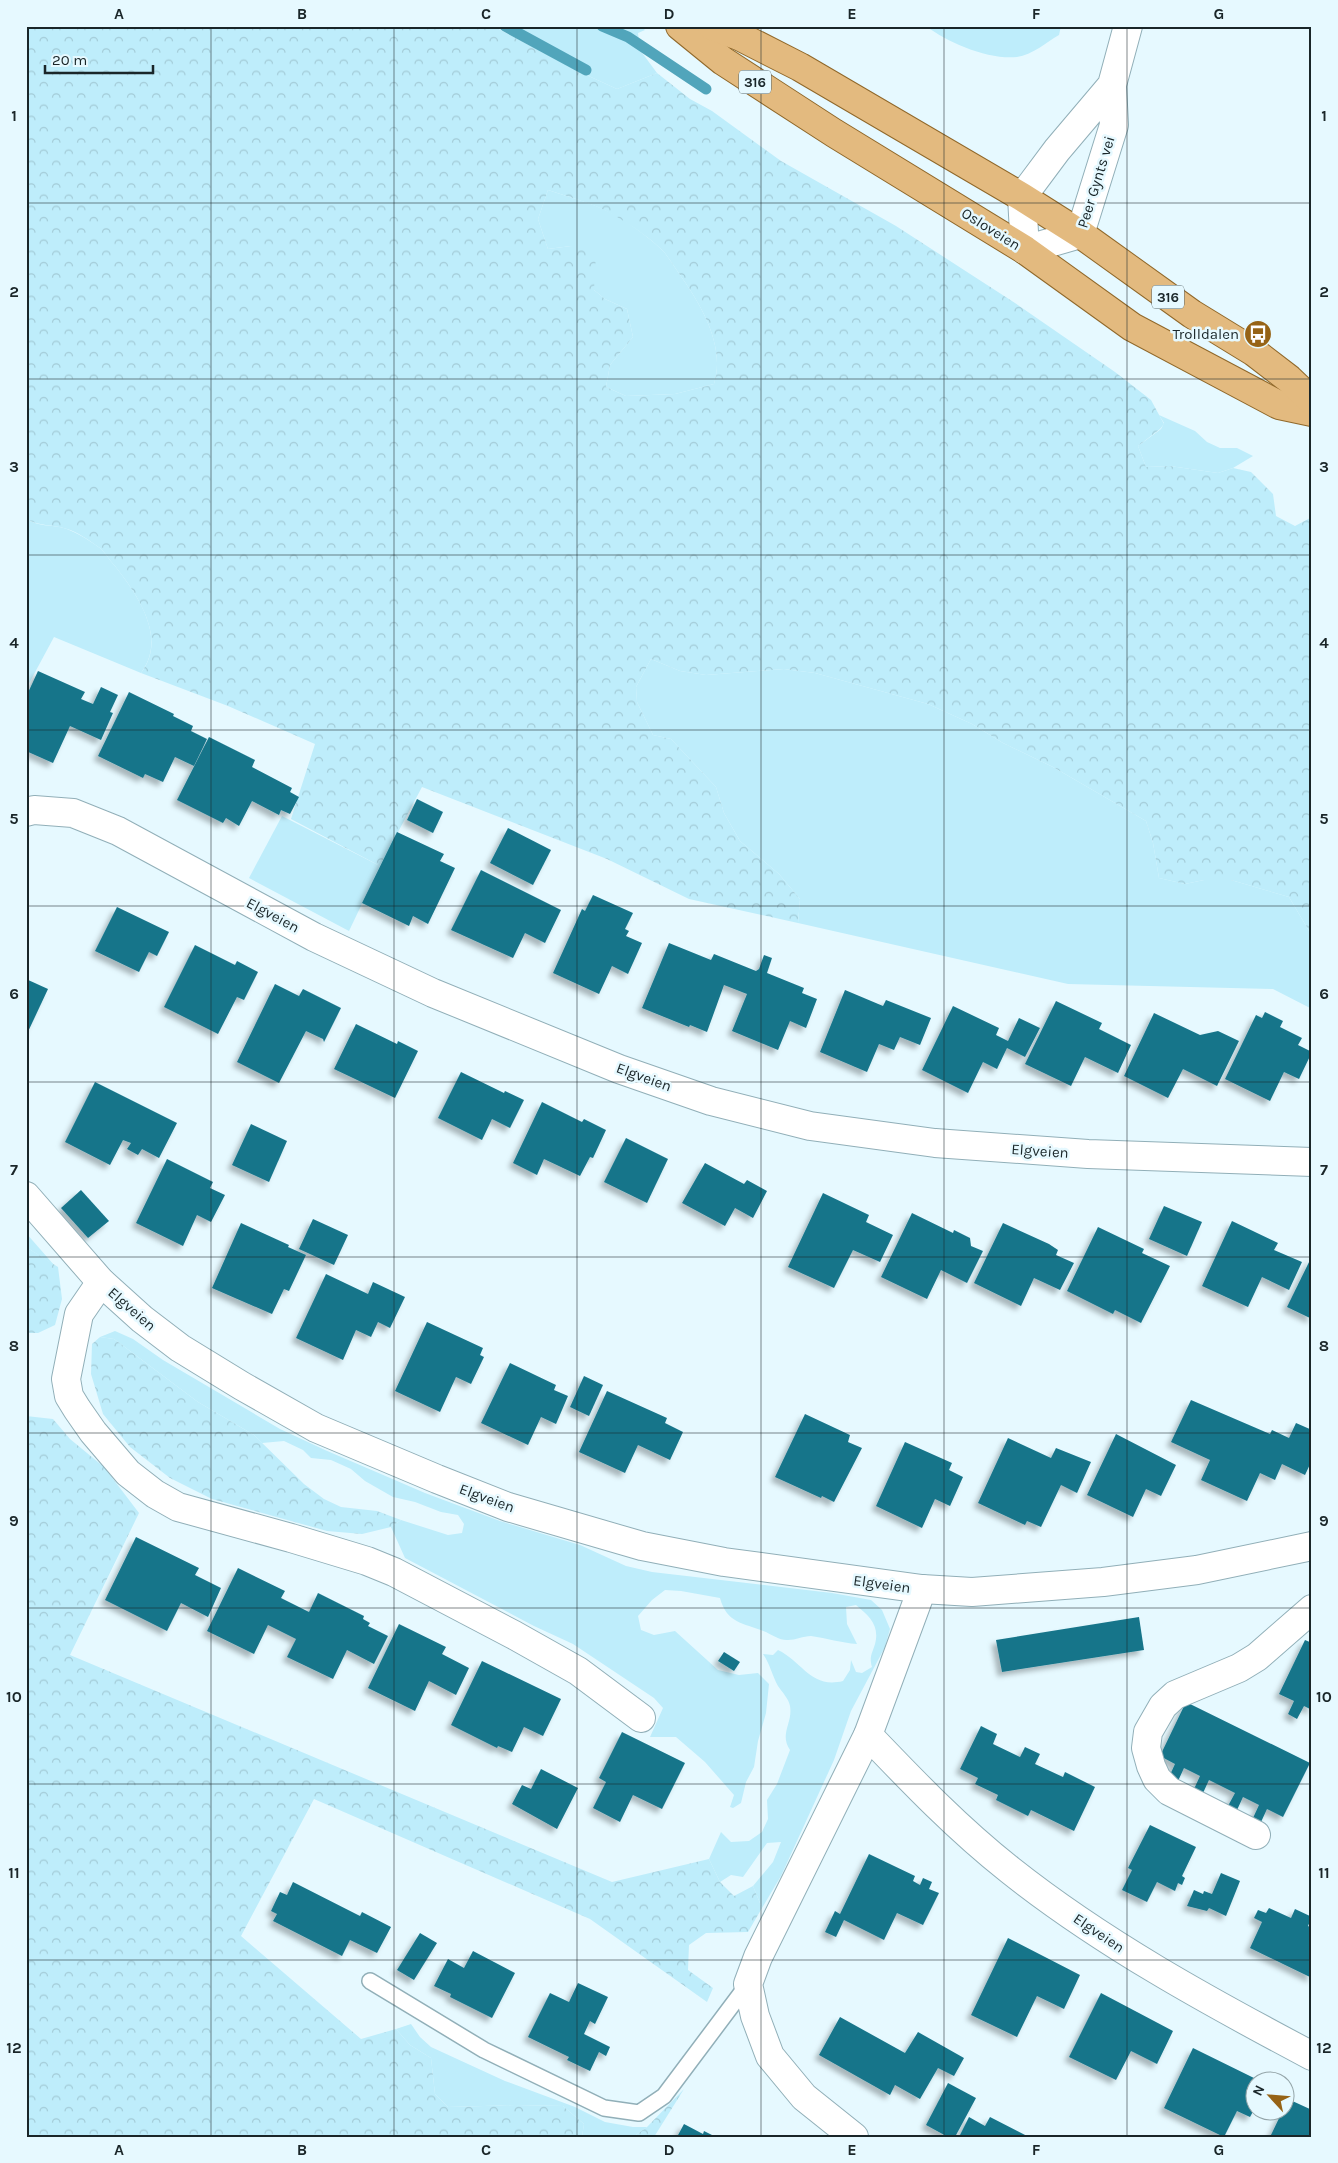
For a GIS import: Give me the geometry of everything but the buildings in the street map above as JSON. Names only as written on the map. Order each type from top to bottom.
[{"type":"main road","name":"Osloveien","points":[[680,26],[723,61],[818,123],[1025,250],[1132,327],[1279,405],[1312,412]]},
{"type":"main road","name":"316","points":[[712,26],[739,36],[800,67],[1022,197],[1080,234],[1192,314],[1254,352],[1289,379],[1312,401]]},
{"type":"street","name":"Peer Gynts vei","points":[[1025,250],[1080,234],[1114,125],[1112,85],[1128,26]]},
{"type":"street","name":"Peer Gynts vei","points":[[1022,197],[1057,150],[1112,85]]},
{"type":"street","points":[[1022,197],[1025,250]]},
{"type":"street","name":"Elgveien","points":[[26,812],[34,810],[73,813],[118,831],[314,937],[434,993],[619,1069],[711,1101],[810,1126],[936,1142],[1088,1154],[1312,1162]]},
{"type":"street","name":"Elgveien","points":[[26,1196],[101,1282],[142,1319],[180,1348],[242,1386],[316,1428],[437,1480],[508,1507],[642,1546],[724,1562],[922,1589],[972,1592],[1102,1582],[1197,1570],[1312,1546]]},
{"type":"street","name":"Elgveien","points":[[101,1282],[79,1314],[66,1379],[70,1396],[77,1409],[93,1432],[128,1473],[155,1494],[178,1507],[291,1538],[367,1561],[394,1572],[514,1635],[578,1672],[641,1718]]},
{"type":"street","name":"Elgveien","points":[[748,1984],[758,1957],[868,1735],[922,1589]]},
{"type":"street","points":[[1256,1835],[1169,1791],[1156,1779],[1146,1748],[1148,1732],[1163,1706],[1175,1695],[1239,1668],[1258,1657],[1312,1610]]},
{"type":"street","name":"Elgveien","points":[[868,1735],[940,1809],[1010,1870],[1067,1911],[1149,1964],[1239,2017],[1312,2056]]},
{"type":"street","points":[[748,1984],[754,2016],[770,2056],[804,2097],[854,2137]]},
{"type":"lane","points":[[370,1981],[484,2050],[604,2108],[639,2113],[664,2096],[748,1984]]},
{"type":"green space","points":[[26,26],[493,26],[580,72],[617,89],[657,73],[690,99],[712,111],[781,161],[896,226],[1015,303],[1115,372],[1151,400],[1164,424],[1138,446],[1146,467],[1170,466],[1218,473],[1233,468],[1251,472],[1273,494],[1276,516],[1295,526],[1312,517],[1312,936],[1289,897],[1231,880],[1204,880],[1185,884],[1159,878],[1153,843],[1146,821],[1053,767],[1003,743],[972,724],[928,704],[815,673],[784,669],[706,675],[680,671],[651,659],[636,687],[637,702],[653,735],[671,739],[716,787],[724,813],[740,841],[779,874],[800,899],[798,923],[689,899],[607,859],[422,787],[380,866],[291,819],[315,744],[228,706],[141,673],[149,660],[150,631],[140,603],[124,577],[102,550],[83,536],[57,526],[26,519]],"holes":[[[548,190],[595,206],[613,215],[643,234],[664,252],[695,297],[709,325],[717,354],[714,384],[675,394],[626,396],[606,387],[610,365],[633,337],[627,309],[605,299],[594,290],[596,253],[571,246],[548,249],[538,219]]]},
{"type":"green space","points":[[496,26],[641,26],[645,30],[638,33],[640,50],[657,73],[617,89],[580,72]]},
{"type":"green space","points":[[926,26],[1061,26],[1059,35],[1034,51],[1023,56],[1006,57],[994,56],[969,49]]},
{"type":"green space","points":[[548,190],[586,202],[613,214],[643,234],[664,252],[695,297],[709,325],[717,354],[714,384],[675,394],[626,396],[606,387],[610,365],[633,337],[627,309],[605,299],[594,290],[571,246],[548,249],[538,219]]},
{"type":"green space","points":[[1159,415],[1195,431],[1207,442],[1220,448],[1237,448],[1253,456],[1233,468],[1218,473],[1170,466],[1146,467],[1138,446],[1161,429],[1164,423]]},
{"type":"green space","points":[[26,519],[37,524],[67,529],[87,539],[102,550],[124,577],[140,603],[150,631],[149,660],[141,673],[54,637],[26,689]]},
{"type":"green space","points":[[651,659],[680,671],[706,675],[784,669],[815,673],[928,704],[972,724],[1003,743],[1053,767],[1146,821],[1153,843],[1159,878],[1185,884],[1204,880],[1231,880],[1289,897],[1312,936],[1312,1009],[1273,989],[1068,984],[798,923],[800,899],[779,874],[740,841],[724,813],[716,787],[671,739],[653,735],[637,702],[636,687]]},
{"type":"green space","points":[[282,816],[380,866],[349,931],[249,878]]},
{"type":"green space","points":[[26,1233],[54,1265],[26,1247]]},
{"type":"green space","points":[[26,1247],[58,1267],[62,1299],[55,1325],[38,1333],[26,1333]]},
{"type":"green space","points":[[115,1331],[133,1339],[163,1360],[280,1429],[325,1450],[425,1493],[500,1521],[580,1545],[626,1566],[652,1572],[832,1593],[871,1600],[882,1610],[890,1629],[885,1647],[851,1711],[834,1760],[781,1876],[762,1908],[753,1886],[773,1862],[781,1842],[767,1843],[743,1877],[731,1875],[720,1882],[709,1859],[721,1832],[731,1842],[749,1841],[762,1832],[768,1819],[767,1800],[777,1784],[790,1750],[786,1739],[790,1718],[789,1703],[778,1686],[763,1654],[773,1655],[778,1650],[815,1678],[823,1681],[843,1681],[850,1670],[851,1660],[856,1672],[862,1673],[872,1667],[871,1658],[876,1631],[872,1621],[861,1609],[856,1605],[846,1607],[847,1624],[857,1644],[811,1636],[782,1640],[732,1618],[723,1607],[720,1598],[681,1591],[665,1590],[652,1600],[638,1616],[641,1630],[654,1635],[675,1631],[718,1670],[739,1675],[758,1673],[769,1684],[766,1713],[758,1741],[754,1767],[746,1782],[741,1803],[733,1808],[730,1807],[734,1795],[705,1762],[676,1737],[650,1737],[663,1708],[654,1698],[573,1644],[534,1626],[405,1558],[391,1527],[401,1520],[448,1535],[462,1533],[464,1524],[458,1515],[441,1512],[415,1502],[393,1497],[365,1481],[351,1469],[331,1460],[311,1458],[303,1450],[284,1441],[262,1443],[254,1435],[198,1402],[114,1339],[100,1337]]},
{"type":"green space","points":[[100,1337],[114,1339],[198,1402],[254,1435],[304,1484],[324,1499],[341,1507],[377,1511],[401,1520],[391,1527],[362,1534],[327,1531],[212,1499],[170,1478],[130,1447],[103,1414],[91,1374],[92,1344]]},
{"type":"green space","points":[[26,1416],[53,1419],[70,1439],[104,1467],[139,1513],[70,1655],[612,1882],[709,1859],[720,1882],[734,1896],[753,1886],[762,1908],[748,1932],[706,1933],[689,1945],[688,1970],[713,1988],[707,2002],[590,1919],[314,1799],[241,1936],[361,2039],[396,2029],[410,2045],[431,2058],[435,2094],[448,2107],[563,2106],[584,2124],[582,2137],[26,2137]]},
{"type":"green space","points":[[411,2024],[420,2037],[431,2047],[505,2081],[575,2107],[605,2122],[633,2127],[647,2127],[633,2137],[582,2137],[584,2124],[563,2106],[448,2107],[435,2094],[431,2058],[410,2045],[396,2029]]},
{"type":"green space","points":[[684,2089],[654,2137],[633,2137],[647,2127]]},
{"type":"waterway","points":[[505,26],[586,70]]},
{"type":"waterway","points":[[602,26],[628,37],[706,89]]},
{"type":"place","name":"Trolldalen","points":[[1258,334]]}]
